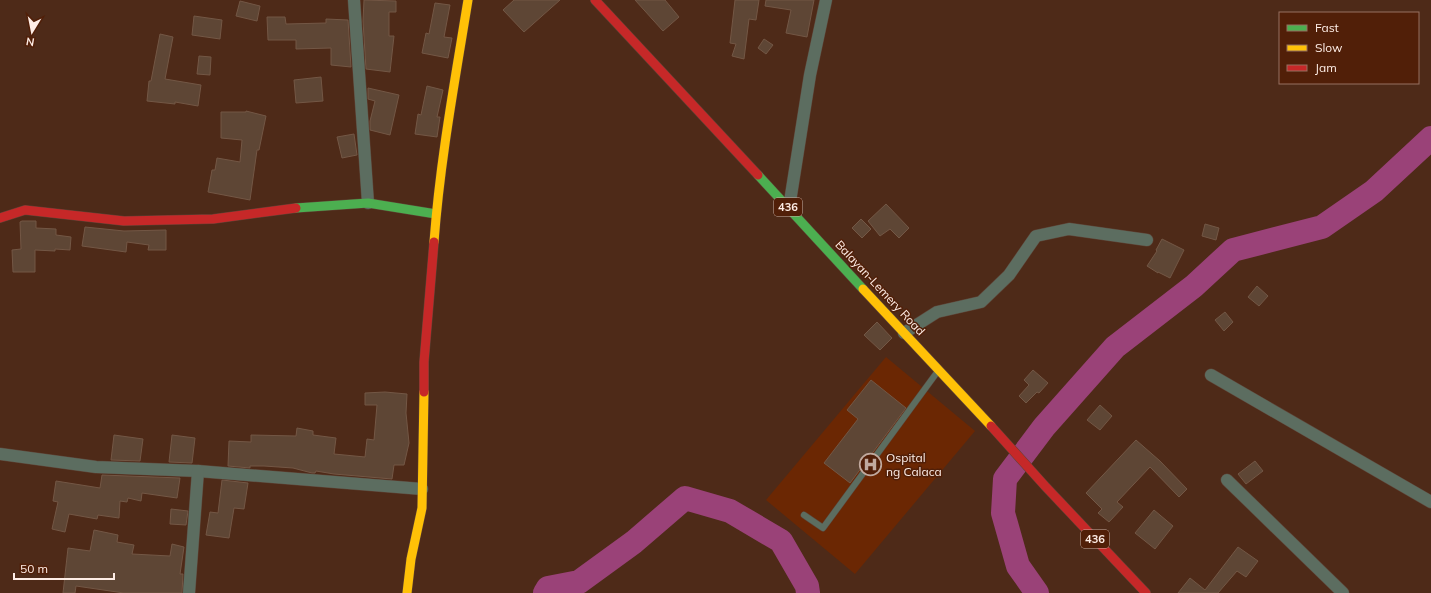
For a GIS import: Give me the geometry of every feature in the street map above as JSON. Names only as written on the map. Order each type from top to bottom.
[{"type":"street","points":[[354,0],[368,203]]},
{"type":"street","points":[[407,593],[411,559],[422,508],[424,362],[436,214],[468,0]]},
{"type":"street","name":"Balayan-Lemery Road","points":[[595,0],[1146,593]]},
{"type":"street","points":[[789,208],[810,75],[826,0]]},
{"type":"street","points":[[0,218],[25,210],[124,221],[213,219],[294,208],[368,203],[436,214]]},
{"type":"street","points":[[904,333],[937,312],[981,302],[1009,275],[1036,236],[1069,229],[1147,240]]},
{"type":"street","points":[[1211,374],[1431,502]]},
{"type":"street","points":[[0,454],[96,467],[198,471],[422,489]]},
{"type":"street","points":[[189,593],[198,471]]},
{"type":"street","points":[[1227,480],[1343,593]]},
{"type":"lane","points":[[804,515],[823,528],[939,370]]},
{"type":"shaded area","name":"Ospital ng Calaca","points":[[886,357],[975,431],[855,574],[766,500]]},
{"type":"building","points":[[364,0],[396,1],[396,12],[389,12],[389,36],[394,36],[390,72],[366,69],[363,21]]},
{"type":"building","points":[[514,0],[560,0],[524,32],[503,10]]},
{"type":"building","points":[[635,0],[665,0],[679,17],[663,31]]},
{"type":"building","points":[[735,0],[759,0],[756,20],[749,19],[744,59],[732,56],[736,44],[730,43]]},
{"type":"building","points":[[766,0],[814,0],[807,37],[786,33],[791,10],[765,6]]},
{"type":"building","points":[[240,1],[260,6],[257,21],[236,16]]},
{"type":"building","points":[[435,3],[450,5],[444,37],[452,38],[448,58],[422,53],[426,33],[429,34]]},
{"type":"building","points":[[194,16],[222,20],[220,39],[192,35]]},
{"type":"building","points":[[267,17],[285,17],[286,24],[326,23],[326,19],[348,20],[351,67],[331,65],[331,48],[296,49],[296,40],[268,40]]},
{"type":"building","points":[[160,34],[173,37],[165,79],[201,85],[198,106],[175,102],[175,104],[147,101],[149,81],[151,81]]},
{"type":"building","points":[[764,39],[773,45],[766,54],[758,48]]},
{"type":"building","points":[[199,56],[211,57],[210,75],[197,74]]},
{"type":"building","points":[[321,77],[323,101],[296,103],[294,80]]},
{"type":"building","points":[[427,86],[443,90],[437,117],[440,117],[437,137],[415,134],[418,114],[421,115]]},
{"type":"building","points":[[368,88],[399,95],[390,135],[370,130],[370,121],[375,101],[368,99]]},
{"type":"building","points":[[246,111],[266,116],[259,150],[257,150],[250,200],[208,192],[212,170],[215,170],[217,158],[240,162],[242,140],[221,138],[221,112]]},
{"type":"building","points":[[354,134],[357,155],[342,158],[337,137]]},
{"type":"building","points":[[886,204],[909,228],[899,238],[890,229],[880,236],[868,221]]},
{"type":"building","points":[[861,219],[871,229],[862,238],[852,228]]},
{"type":"building","points":[[36,221],[36,228],[56,229],[56,235],[71,237],[70,250],[35,250],[35,272],[13,272],[12,250],[21,249],[20,222]]},
{"type":"building","points":[[1205,224],[1219,228],[1216,240],[1202,236]]},
{"type":"building","points":[[85,227],[124,231],[166,230],[166,250],[148,250],[149,245],[127,242],[126,252],[82,246]]},
{"type":"building","points":[[1162,239],[1184,250],[1170,278],[1147,266],[1157,251],[1156,250]]},
{"type":"building","points":[[1257,286],[1268,296],[1259,306],[1248,297]]},
{"type":"building","points":[[1225,312],[1233,322],[1224,331],[1215,320]]},
{"type":"building","points":[[877,322],[892,338],[880,350],[864,335]]},
{"type":"building","points":[[1033,370],[1048,383],[1039,393],[1037,392],[1026,403],[1019,396],[1029,385],[1024,380]]},
{"type":"building","name":"Ospital ng Calaca","points":[[871,380],[906,408],[850,483],[824,463],[858,419],[847,410]]},
{"type":"building","points":[[385,392],[407,394],[406,413],[409,443],[404,465],[394,465],[392,479],[316,471],[315,473],[312,473],[293,468],[250,466],[250,468],[228,466],[229,441],[251,442],[251,435],[296,436],[297,428],[313,431],[313,435],[336,438],[334,454],[365,457],[367,439],[374,440],[377,405],[365,405],[365,393]]},
{"type":"building","points":[[1100,405],[1112,416],[1100,430],[1087,420]]},
{"type":"building","points":[[114,435],[143,439],[140,461],[111,460]]},
{"type":"building","points":[[172,435],[195,438],[192,463],[169,462]]},
{"type":"building","points":[[1136,440],[1160,461],[1187,489],[1179,497],[1150,467],[1117,502],[1123,507],[1109,522],[1098,513],[1102,509],[1086,493]]},
{"type":"building","points":[[1255,461],[1263,471],[1246,484],[1238,474]]},
{"type":"building","points":[[102,475],[180,478],[177,498],[142,493],[141,501],[128,498],[127,502],[120,501],[119,518],[98,515],[97,519],[69,514],[65,532],[52,529],[58,502],[53,501],[56,481],[100,488]]},
{"type":"building","points":[[222,480],[248,483],[244,509],[234,508],[229,538],[206,535],[210,512],[218,513]]},
{"type":"building","points":[[171,509],[188,511],[186,525],[170,524]]},
{"type":"building","points":[[1154,510],[1173,526],[1155,549],[1135,533]]},
{"type":"building","points":[[94,530],[118,535],[117,542],[134,545],[132,554],[170,556],[172,544],[184,547],[180,574],[183,574],[182,593],[124,593],[76,586],[75,593],[63,593],[68,548],[90,551]]},
{"type":"building","points":[[1238,547],[1258,561],[1246,577],[1237,571],[1218,593],[1178,593],[1190,578],[1205,590]]},
{"type":"waterway","points":[[1037,593],[1018,566],[1003,513],[1005,479],[1044,427],[1115,347],[1194,286],[1233,250],[1322,227],[1374,191],[1431,138]]},
{"type":"waterway","points":[[545,593],[548,588],[579,582],[634,542],[685,498],[730,511],[781,541],[807,586],[808,593]]},
{"type":"traffic: fast","points":[[758,175],[863,289]]},
{"type":"traffic: fast","points":[[296,208],[368,203],[436,214]]},
{"type":"traffic: slow","points":[[434,242],[444,151],[468,0]]},
{"type":"traffic: slow","points":[[863,289],[991,426]]},
{"type":"traffic: slow","points":[[407,593],[411,559],[422,508],[424,392]]},
{"type":"traffic: jam","points":[[595,0],[758,175]]},
{"type":"traffic: jam","points":[[0,218],[25,210],[124,221],[213,219],[296,208]]},
{"type":"traffic: jam","points":[[424,392],[424,362],[434,242]]},
{"type":"traffic: jam","points":[[991,426],[1045,486],[1146,593]]},
{"type":"place","name":"Ospital ng Calaca","points":[[871,465]]}]
